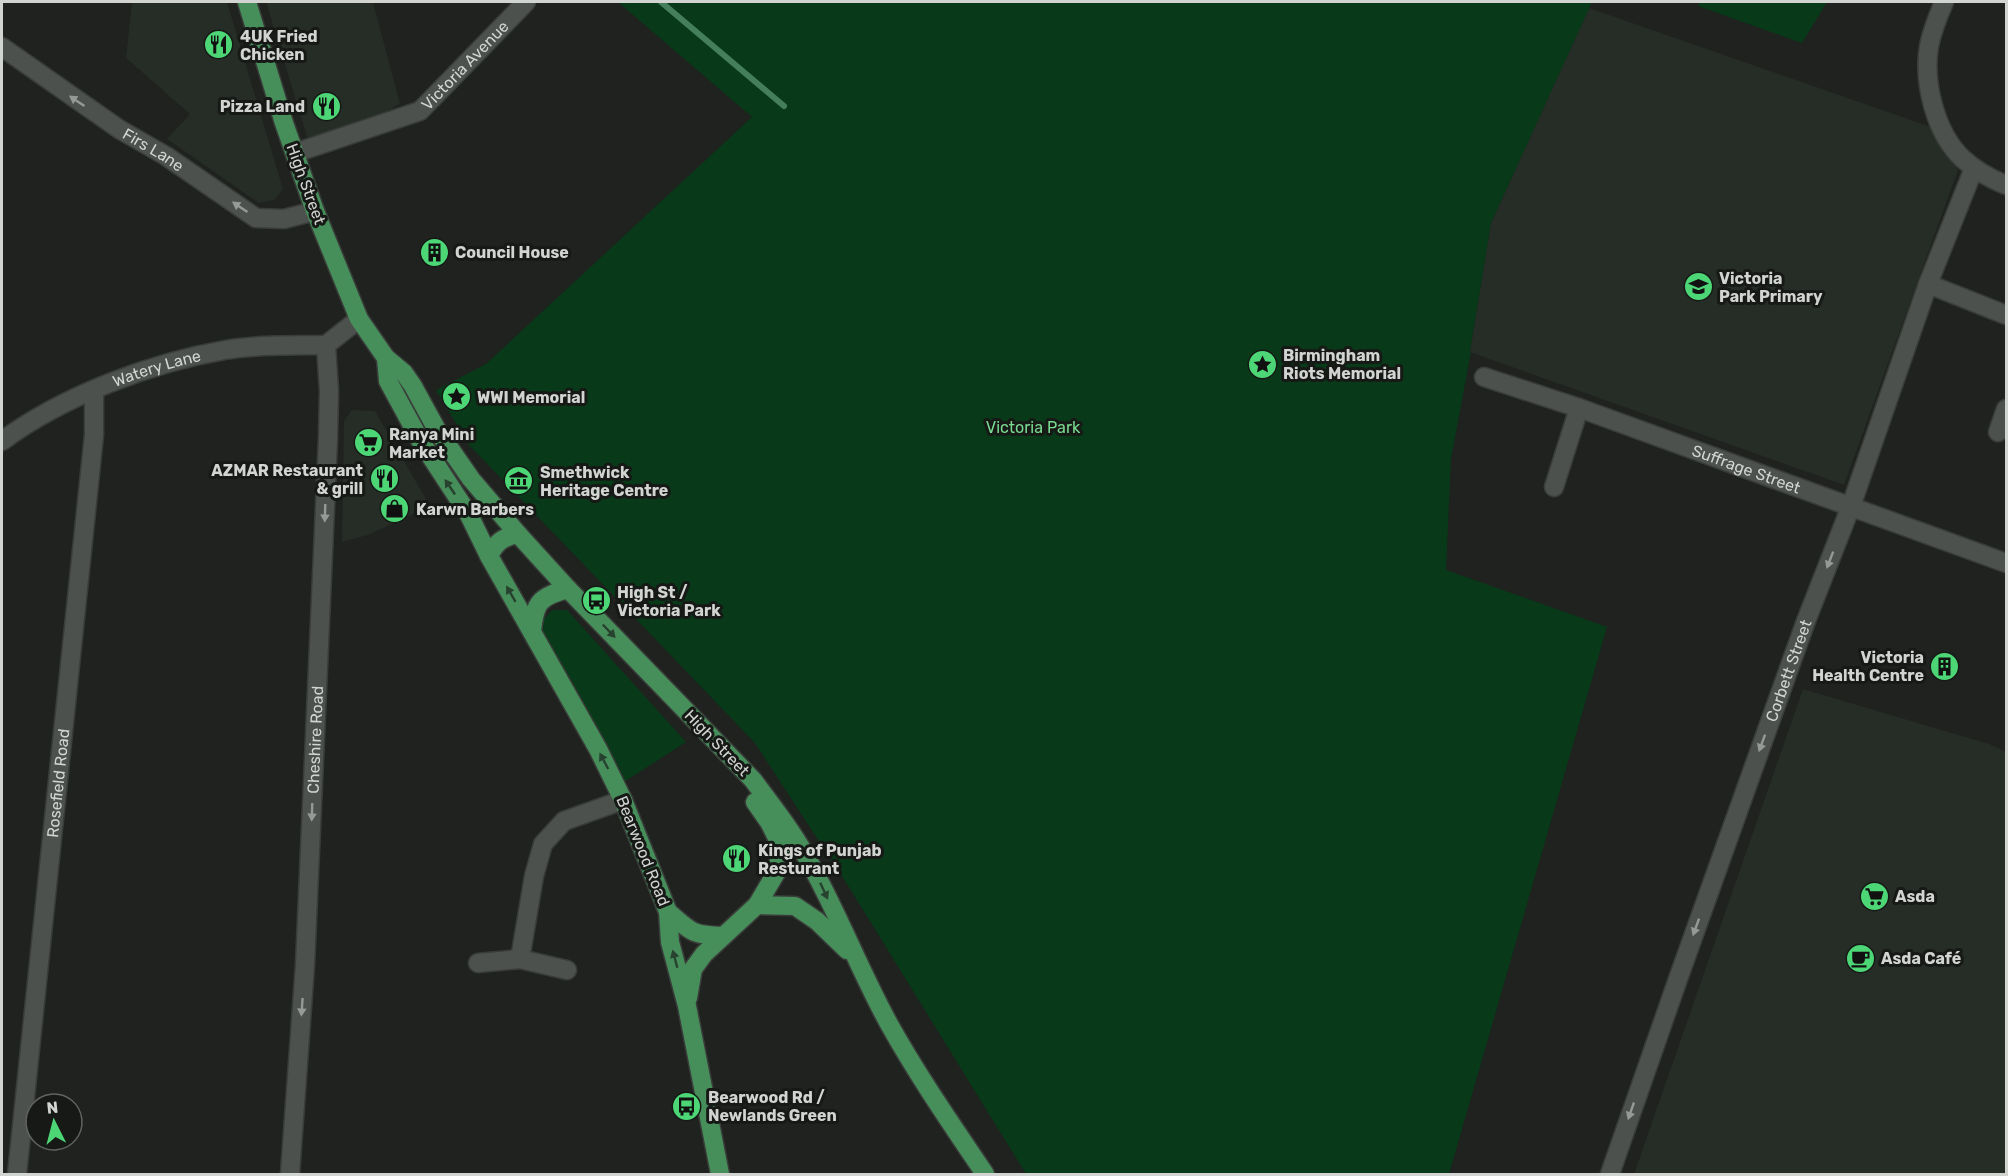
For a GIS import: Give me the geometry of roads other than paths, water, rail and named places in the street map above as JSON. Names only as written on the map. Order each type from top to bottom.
[{"type":"main road","name":"High Street","points":[[247,2],[315,211],[359,319],[386,358],[404,373],[437,430],[471,479],[568,589],[753,780],[792,833],[813,868],[855,958],[890,1025],[985,1174]]},
{"type":"main road","name":"High Street","points":[[386,358],[388,381],[426,452],[469,515],[489,556]]},
{"type":"main road","points":[[489,556],[495,544],[505,537],[518,534]]},
{"type":"main road","name":"Bearwood Road","points":[[489,556],[623,800],[668,912],[670,942],[687,1006],[720,1174]]},
{"type":"main road","points":[[532,632],[537,606],[550,594],[568,589]]},
{"type":"main road","points":[[687,1006],[693,969],[722,936],[757,905],[776,873],[780,856],[780,844],[769,822],[702,727]]},
{"type":"main road","points":[[757,905],[795,906],[817,921],[855,958]]},
{"type":"main road","points":[[668,912],[688,930],[701,936],[722,936]]},
{"type":"street","name":"Victoria Avenue","points":[[295,153],[420,111],[526,2]]},
{"type":"street","points":[[1944,2],[1929,44],[1927,68],[1930,94],[1938,120],[1961,158],[1974,168],[2007,185]]},
{"type":"street","name":"Firs Lane","points":[[2,47],[111,123],[166,156],[256,218],[284,219],[315,211]]},
{"type":"street","name":"Corbett Street","points":[[1610,1174],[1806,621],[1851,506],[1928,284],[1974,168]]},
{"type":"street","points":[[1928,284],[2007,315]]},
{"type":"street","points":[[326,345],[359,319]]},
{"type":"street","name":"Watery Lane","points":[[2,441],[27,423],[134,374],[226,350],[269,345],[326,345]]},
{"type":"street","name":"Cheshire Road","points":[[290,1174],[306,956],[328,426],[329,391],[326,345]]},
{"type":"street","name":"Suffrage Street","points":[[1484,377],[1579,408],[2007,563]]},
{"type":"street","name":"Rosefield Road","points":[[17,1174],[94,435],[94,391]]},
{"type":"street","points":[[1554,487],[1579,408]]},
{"type":"street","points":[[1998,432],[2007,409]]},
{"type":"street","points":[[520,959],[534,876],[543,844],[564,821],[623,800]]},
{"type":"street","points":[[478,963],[520,959],[567,970]]},
{"type":"waterway","points":[[661,2],[784,106]]},
{"type":"place","name":"4UK Fried Chicken","points":[[219,45]]},
{"type":"place","name":"Pizza Land","points":[[326,106]]},
{"type":"place","name":"Council House","points":[[434,252]]},
{"type":"place","name":"Victoria Park Primary","points":[[1698,287]]},
{"type":"place","name":"Birmingham Riots Memorial","points":[[1262,364]]},
{"type":"place","name":"WWI Memorial","points":[[456,397]]},
{"type":"place","name":"Ranya Mini Market","points":[[368,443]]},
{"type":"place","name":"AZMAR Restaurant & grill","points":[[384,479]]},
{"type":"place","name":"Smethwick Heritage Centre","points":[[519,481]]},
{"type":"place","name":"Karwn Barbers","points":[[395,509]]},
{"type":"place","name":"High St / Victoria Park","points":[[596,601]]},
{"type":"place","name":"Victoria Health Centre","points":[[1945,666]]},
{"type":"place","name":"Kings of Punjab Resturant","points":[[737,859]]},
{"type":"place","name":"Asda","points":[[1874,896]]},
{"type":"place","name":"Asda Café","points":[[1860,958]]},
{"type":"place","name":"Bearwood Rd / Newlands Green","points":[[687,1106]]},
{"type":"park label","name":"Victoria Park","points":[[1033,427]]}]
